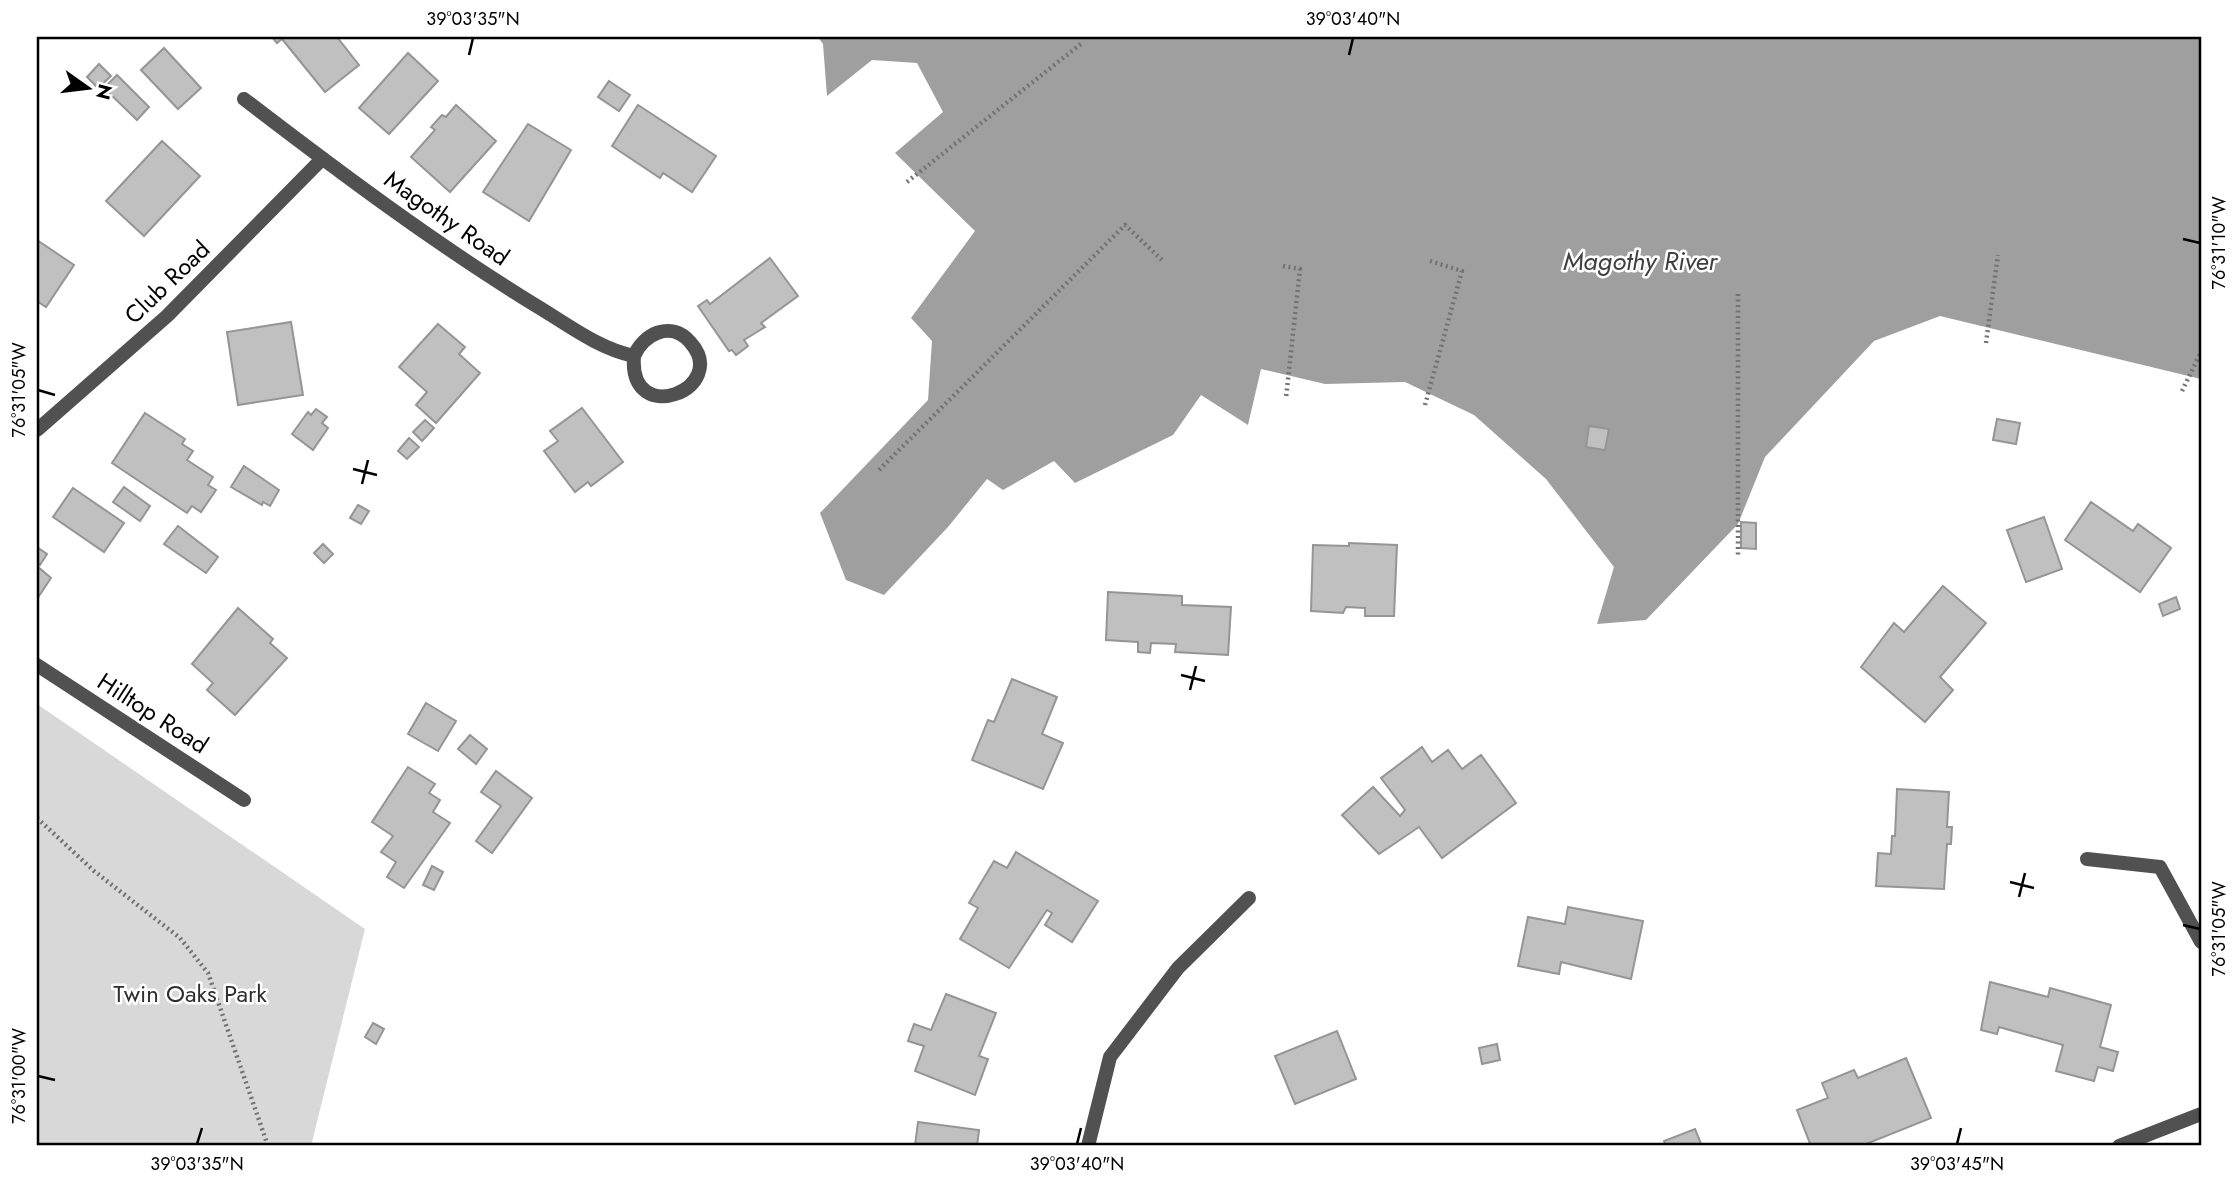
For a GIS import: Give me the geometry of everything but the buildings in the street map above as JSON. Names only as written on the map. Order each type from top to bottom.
[{"type":"street","name":"Magothy Road","points":[[244,99],[323,159],[502,284],[610,351],[634,356]]},
{"type":"street","name":"Club Road","points":[[37,430],[167,316],[323,159]]},
{"type":"street","points":[[665,331],[685,337],[693,345],[699,365],[691,386],[683,393],[661,397],[650,394],[635,377],[634,356],[645,338],[665,331]]},
{"type":"street","name":"Hilltop Road","points":[[37,665],[244,800]]},
{"type":"street","points":[[2087,859],[2160,867],[2201,942]]},
{"type":"street","points":[[1088,1146],[1110,1057],[1178,968],[1249,898]]},
{"type":"street","points":[[2119,1146],[2201,1114]]},
{"type":"path","points":[[906,182],[1082,43]]},
{"type":"path","points":[[878,470],[1125,225],[1164,262]]},
{"type":"path","points":[[1986,343],[1998,255]]},
{"type":"path","points":[[1425,405],[1462,271],[1427,260]]},
{"type":"path","points":[[1283,266],[1300,269],[1286,398]]},
{"type":"path","points":[[1738,294],[1738,556]]},
{"type":"path","points":[[2182,391],[2201,352]]},
{"type":"path","points":[[37,818],[94,871],[180,938],[208,973],[268,1146]]},
{"type":"green space","name":"Twin Oaks Park","points":[[37,704],[365,929],[311,1146],[37,1146]]},
{"type":"water","name":"Magothy River","points":[[818,37],[2201,37],[2201,379],[1940,316],[1874,341],[1765,457],[1738,524],[1646,620],[1597,624],[1614,567],[1546,479],[1474,415],[1405,382],[1325,384],[1261,369],[1248,425],[1201,395],[1173,435],[1075,483],[1054,461],[1003,490],[987,479],[948,527],[884,595],[846,580],[820,513],[928,400],[932,341],[911,318],[975,231],[895,153],[943,112],[917,63],[872,60],[827,96],[823,44]]}]
